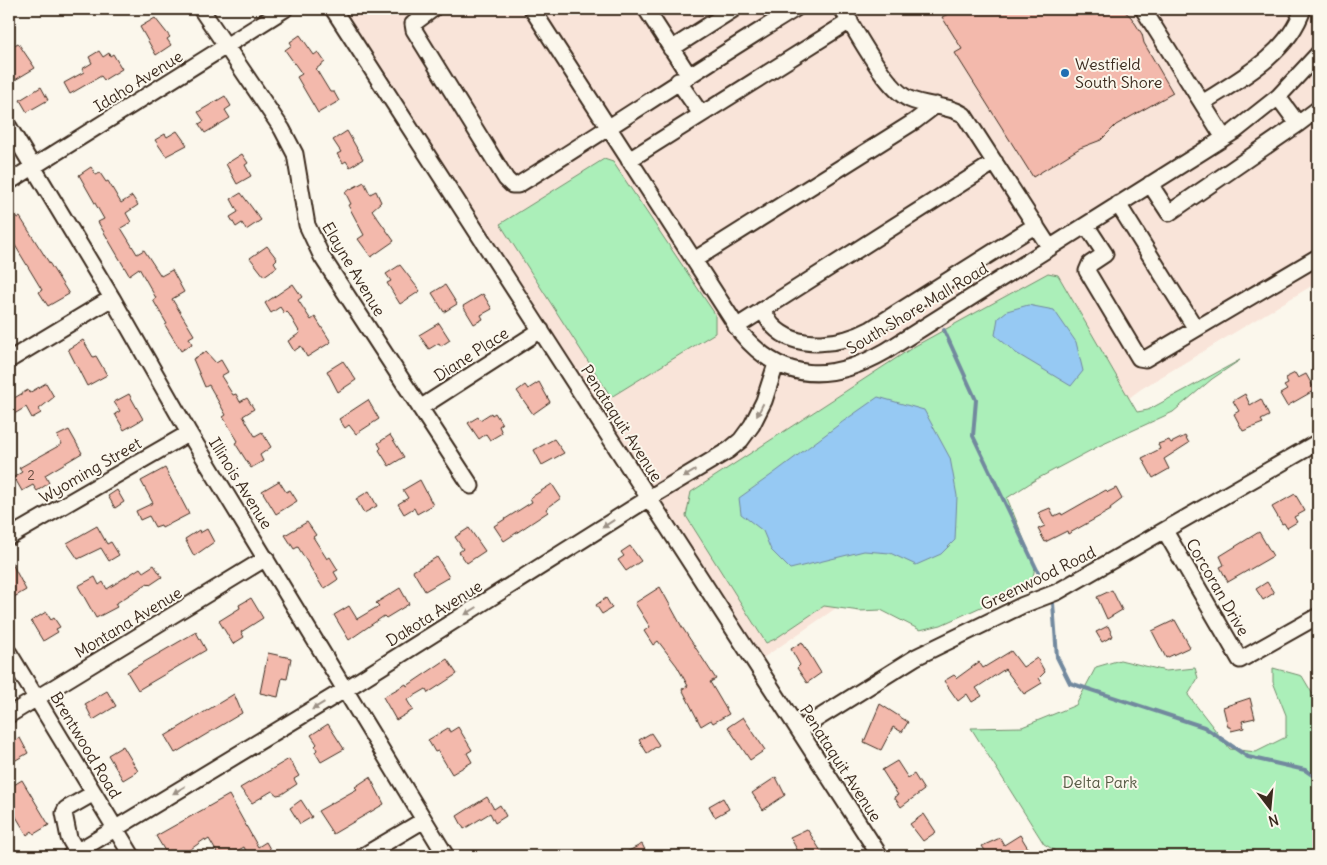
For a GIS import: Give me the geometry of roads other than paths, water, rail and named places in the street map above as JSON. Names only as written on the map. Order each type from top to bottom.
[{"type":"street","name":"Elayne Avenue","points":[[202,9],[228,45],[295,154],[307,225],[322,257],[471,486]]},
{"type":"street","name":"Idaho Avenue","points":[[9,182],[285,9]]},
{"type":"street","name":"Penataquit Avenue","points":[[333,9],[880,856]]},
{"type":"street","points":[[433,9],[413,24],[414,30],[506,179],[512,185],[518,185],[683,78],[795,9]]},
{"type":"street","name":"South Shore Mall Road","points":[[532,9],[736,326],[758,352],[776,364],[795,370],[821,372],[840,370],[862,364],[1224,138],[1254,118],[1278,97],[1318,54]]},
{"type":"street","points":[[646,9],[671,49],[701,114]]},
{"type":"street","points":[[671,49],[734,9]]},
{"type":"street","points":[[1144,9],[1224,138]]},
{"type":"street","points":[[1202,103],[1262,65],[1298,25],[1303,9]]},
{"type":"street","points":[[629,160],[701,114],[846,15],[894,91],[910,100],[954,108],[964,115],[1050,248]]},
{"type":"street","points":[[1278,97],[1298,124]]},
{"type":"street","points":[[694,260],[915,121],[936,105]]},
{"type":"street","points":[[1150,184],[1169,213],[1318,109]]},
{"type":"street","name":"Illinois Avenue","points":[[9,127],[112,298],[189,433],[446,856]]},
{"type":"street","points":[[736,326],[995,162]]},
{"type":"street","points":[[1118,204],[1196,329]]},
{"type":"street","points":[[1086,225],[1105,254],[1090,264],[1087,271],[1139,358],[1144,359],[1318,258]]},
{"type":"street","points":[[762,310],[774,326],[787,337],[805,342],[845,340],[871,328],[1036,226]]},
{"type":"street","points":[[9,360],[112,298]]},
{"type":"street","name":"Diane Place","points":[[420,408],[541,330]]},
{"type":"street","name":"Dakota Avenue","points":[[73,854],[346,689],[728,450],[741,440],[752,425],[764,401],[776,364]]},
{"type":"street","name":"Wyoming Street","points":[[9,537],[189,433]]},
{"type":"street","name":"Greenwood Road","points":[[799,730],[916,657],[1023,605],[1057,592],[1318,442]]},
{"type":"street","name":"Corcoran Drive","points":[[1165,531],[1240,660],[1318,616]]},
{"type":"street","name":"Montana Avenue","points":[[9,715],[266,558]]},
{"type":"street","name":"Brentwood Road","points":[[9,653],[132,856]]},
{"type":"street","points":[[73,854],[64,813],[66,809],[94,792]]},
{"type":"street","points":[[364,856],[424,820]]},
{"type":"water","points":[[1028,305],[1054,310],[1076,342],[1083,371],[1071,386],[1016,353],[995,335],[998,318],[1007,311]]},
{"type":"water","points":[[878,397],[924,410],[950,458],[957,496],[955,540],[941,554],[916,565],[890,553],[864,551],[790,569],[771,550],[763,531],[741,514],[739,498]]},
{"type":"waterway","points":[[944,330],[976,400],[973,436],[1040,576]]},
{"type":"waterway","points":[[1053,603],[1057,657],[1070,683],[1204,727],[1248,757],[1305,770],[1318,779]]},
{"type":"place","name":"Westfield South Shore","points":[[1065,73]]},
{"type":"park label","name":"Delta Park","points":[[1100,782]]}]
